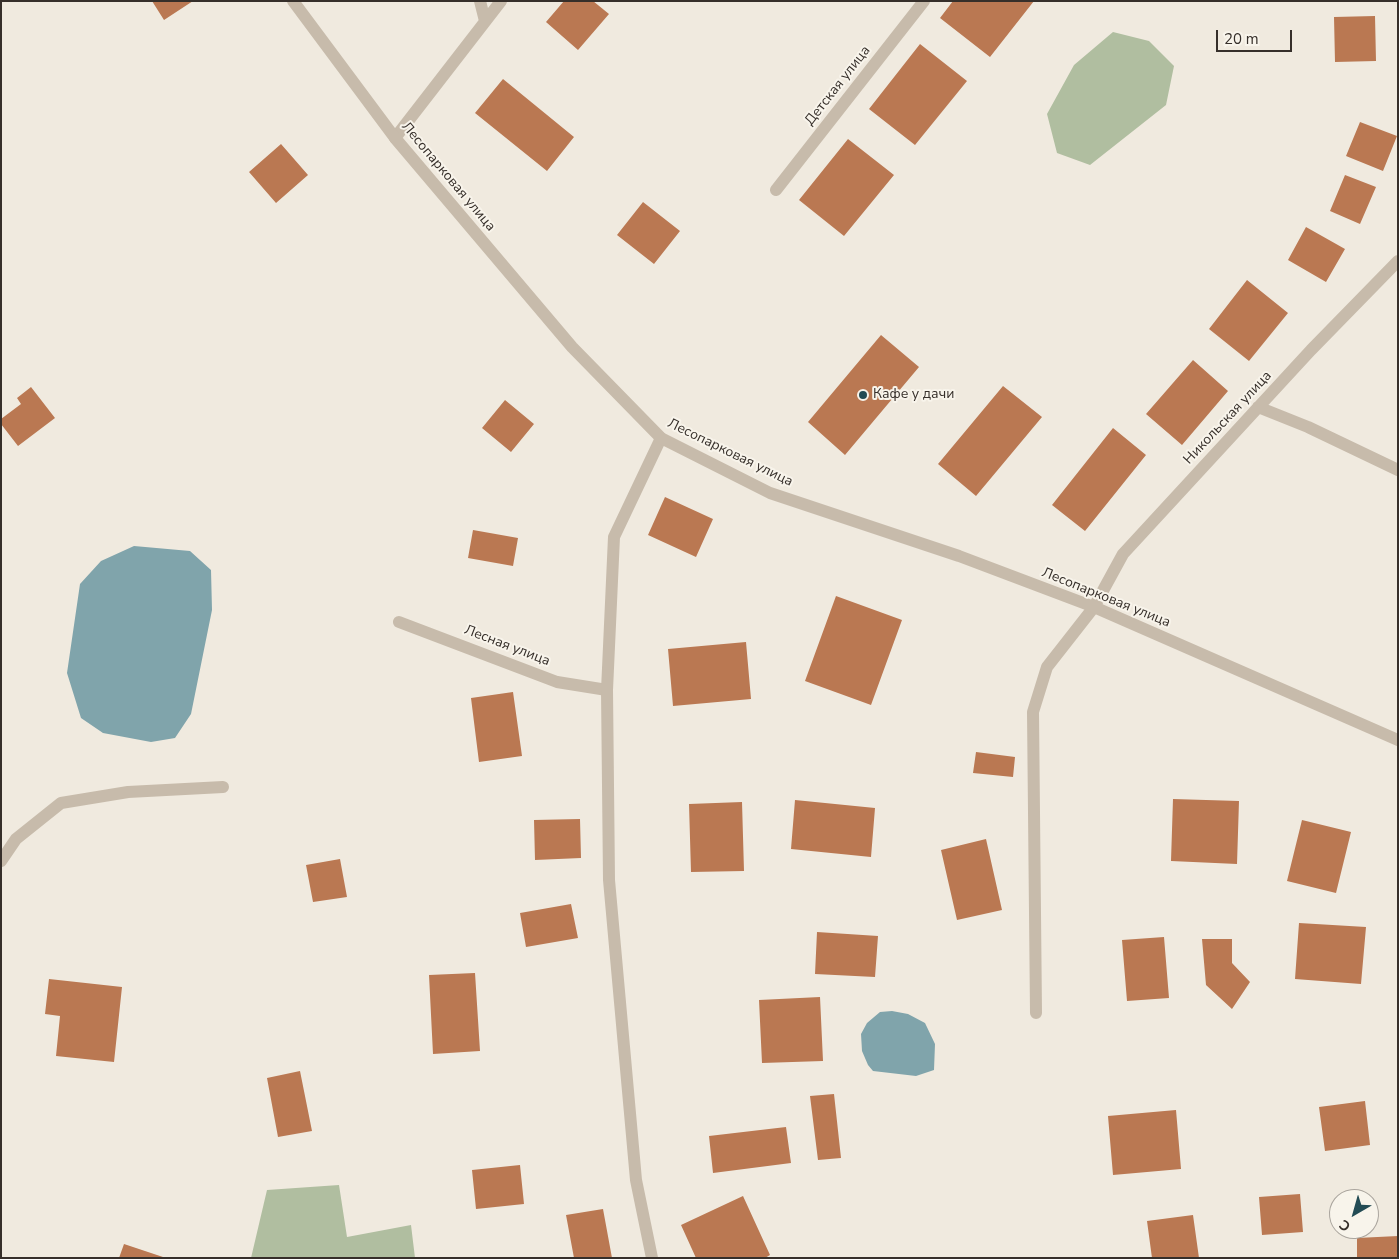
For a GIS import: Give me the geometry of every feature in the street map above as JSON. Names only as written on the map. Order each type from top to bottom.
[{"type":"street","name":"Лесопарковая улица","points":[[293,1],[395,138],[572,347],[661,438],[770,493],[959,556],[1094,606],[1398,740]]},
{"type":"street","points":[[480,1],[485,21]]},
{"type":"street","points":[[395,138],[501,1]]},
{"type":"street","name":"Детская улица","points":[[776,190],[924,1]]},
{"type":"street","name":"Никольская улица","points":[[1036,1013],[1033,712],[1048,667],[1094,606],[1123,554],[1258,407],[1398,261]]},
{"type":"street","points":[[1258,407],[1308,427],[1398,470]]},
{"type":"street","points":[[652,1258],[636,1180],[609,880],[607,690],[614,537],[661,438]]},
{"type":"street","name":"Лесная улица","points":[[399,622],[557,682],[607,690]]},
{"type":"street","points":[[1,861],[16,839],[61,803],[128,792],[223,787]]},
{"type":"green space","points":[[1113,32],[1149,41],[1174,66],[1166,105],[1090,165],[1057,153],[1047,114],[1074,65]]},
{"type":"green space","points":[[339,1185],[347,1237],[411,1225],[415,1258],[251,1258],[267,1190]]},
{"type":"water","points":[[134,546],[190,551],[211,570],[212,610],[191,714],[175,738],[151,742],[103,733],[81,718],[67,673],[80,584],[101,561]]},
{"type":"water","points":[[892,1011],[908,1014],[925,1023],[935,1044],[934,1070],[916,1076],[873,1071],[868,1065],[862,1051],[861,1034],[867,1023],[880,1012]]},
{"type":"building","points":[[152,1],[193,1],[164,20]]},
{"type":"building","points":[[564,1],[593,1],[609,14],[578,50],[546,22]]},
{"type":"building","points":[[953,1],[1034,1],[990,57],[940,18]]},
{"type":"building","points":[[1375,16],[1376,61],[1335,62],[1334,17]]},
{"type":"building","points":[[920,44],[967,81],[915,145],[869,109]]},
{"type":"building","points":[[503,79],[574,137],[547,171],[475,113]]},
{"type":"building","points":[[1360,122],[1397,136],[1383,171],[1346,156]]},
{"type":"building","points":[[848,139],[894,175],[844,236],[799,200]]},
{"type":"building","points":[[281,144],[308,175],[276,203],[249,172]]},
{"type":"building","points":[[1345,175],[1376,187],[1360,224],[1330,211]]},
{"type":"building","points":[[643,202],[680,231],[654,264],[617,235]]},
{"type":"building","points":[[1306,227],[1345,249],[1326,282],[1288,260]]},
{"type":"building","points":[[1247,280],[1288,313],[1249,361],[1209,329]]},
{"type":"building","name":"Кафе у дачи","points":[[881,335],[919,367],[845,455],[808,422]]},
{"type":"building","points":[[1193,360],[1228,391],[1182,445],[1146,414]]},
{"type":"building","points":[[1003,386],[1042,417],[976,496],[938,464]]},
{"type":"building","points":[[31,387],[55,418],[18,446],[1,424],[1,419],[21,404],[17,398]]},
{"type":"building","points":[[505,400],[534,424],[511,452],[482,428]]},
{"type":"building","points":[[1113,428],[1146,455],[1085,531],[1052,505]]},
{"type":"building","points":[[665,497],[713,519],[696,557],[648,535]]},
{"type":"building","points":[[473,530],[518,538],[513,566],[468,558]]},
{"type":"building","points":[[836,596],[902,620],[871,705],[805,681]]},
{"type":"building","points":[[746,642],[751,699],[673,706],[668,649]]},
{"type":"building","points":[[513,692],[522,756],[479,762],[471,698]]},
{"type":"building","points":[[976,752],[1015,757],[1013,777],[973,773]]},
{"type":"building","points":[[1173,799],[1239,801],[1237,864],[1171,861]]},
{"type":"building","points":[[795,800],[875,808],[871,857],[791,849]]},
{"type":"building","points":[[742,802],[744,871],[691,872],[689,804]]},
{"type":"building","points":[[580,819],[581,858],[535,860],[534,820]]},
{"type":"building","points":[[1302,820],[1351,832],[1336,893],[1287,881]]},
{"type":"building","points":[[986,839],[1002,910],[957,920],[941,850]]},
{"type":"building","points":[[340,859],[347,897],[313,902],[306,865]]},
{"type":"building","points":[[571,904],[578,938],[526,947],[520,913]]},
{"type":"building","points":[[1299,923],[1366,927],[1361,984],[1295,979]]},
{"type":"building","points":[[817,932],[878,936],[875,977],[815,974]]},
{"type":"building","points":[[1164,937],[1169,998],[1127,1001],[1122,940]]},
{"type":"building","points":[[1202,939],[1232,939],[1232,963],[1250,982],[1232,1009],[1206,985]]},
{"type":"building","points":[[475,973],[480,1051],[433,1054],[429,975]]},
{"type":"building","points":[[49,979],[122,987],[114,1062],[56,1056],[60,1016],[45,1014]]},
{"type":"building","points":[[820,997],[823,1061],[762,1063],[759,1000]]},
{"type":"building","points":[[300,1071],[312,1131],[278,1137],[267,1078]]},
{"type":"building","points":[[834,1094],[841,1158],[818,1160],[810,1096]]},
{"type":"building","points":[[1365,1101],[1370,1145],[1325,1151],[1319,1107]]},
{"type":"building","points":[[1176,1110],[1181,1169],[1113,1175],[1108,1116]]},
{"type":"building","points":[[786,1127],[791,1163],[713,1173],[709,1136]]},
{"type":"building","points":[[520,1165],[524,1204],[476,1209],[472,1170]]},
{"type":"building","points":[[1300,1194],[1303,1232],[1262,1235],[1259,1197]]},
{"type":"building","points":[[743,1196],[770,1255],[765,1258],[696,1258],[681,1225]]},
{"type":"building","points":[[603,1209],[612,1258],[574,1258],[566,1215]]},
{"type":"building","points":[[1193,1215],[1199,1258],[1152,1258],[1147,1221]]},
{"type":"building","points":[[1398,1236],[1398,1258],[1357,1258],[1357,1239],[1379,1239],[1379,1237]]},
{"type":"building","points":[[124,1244],[163,1257],[163,1258],[119,1258]]},
{"type":"place","name":"Кафе у дачи","points":[[863,395]]}]
